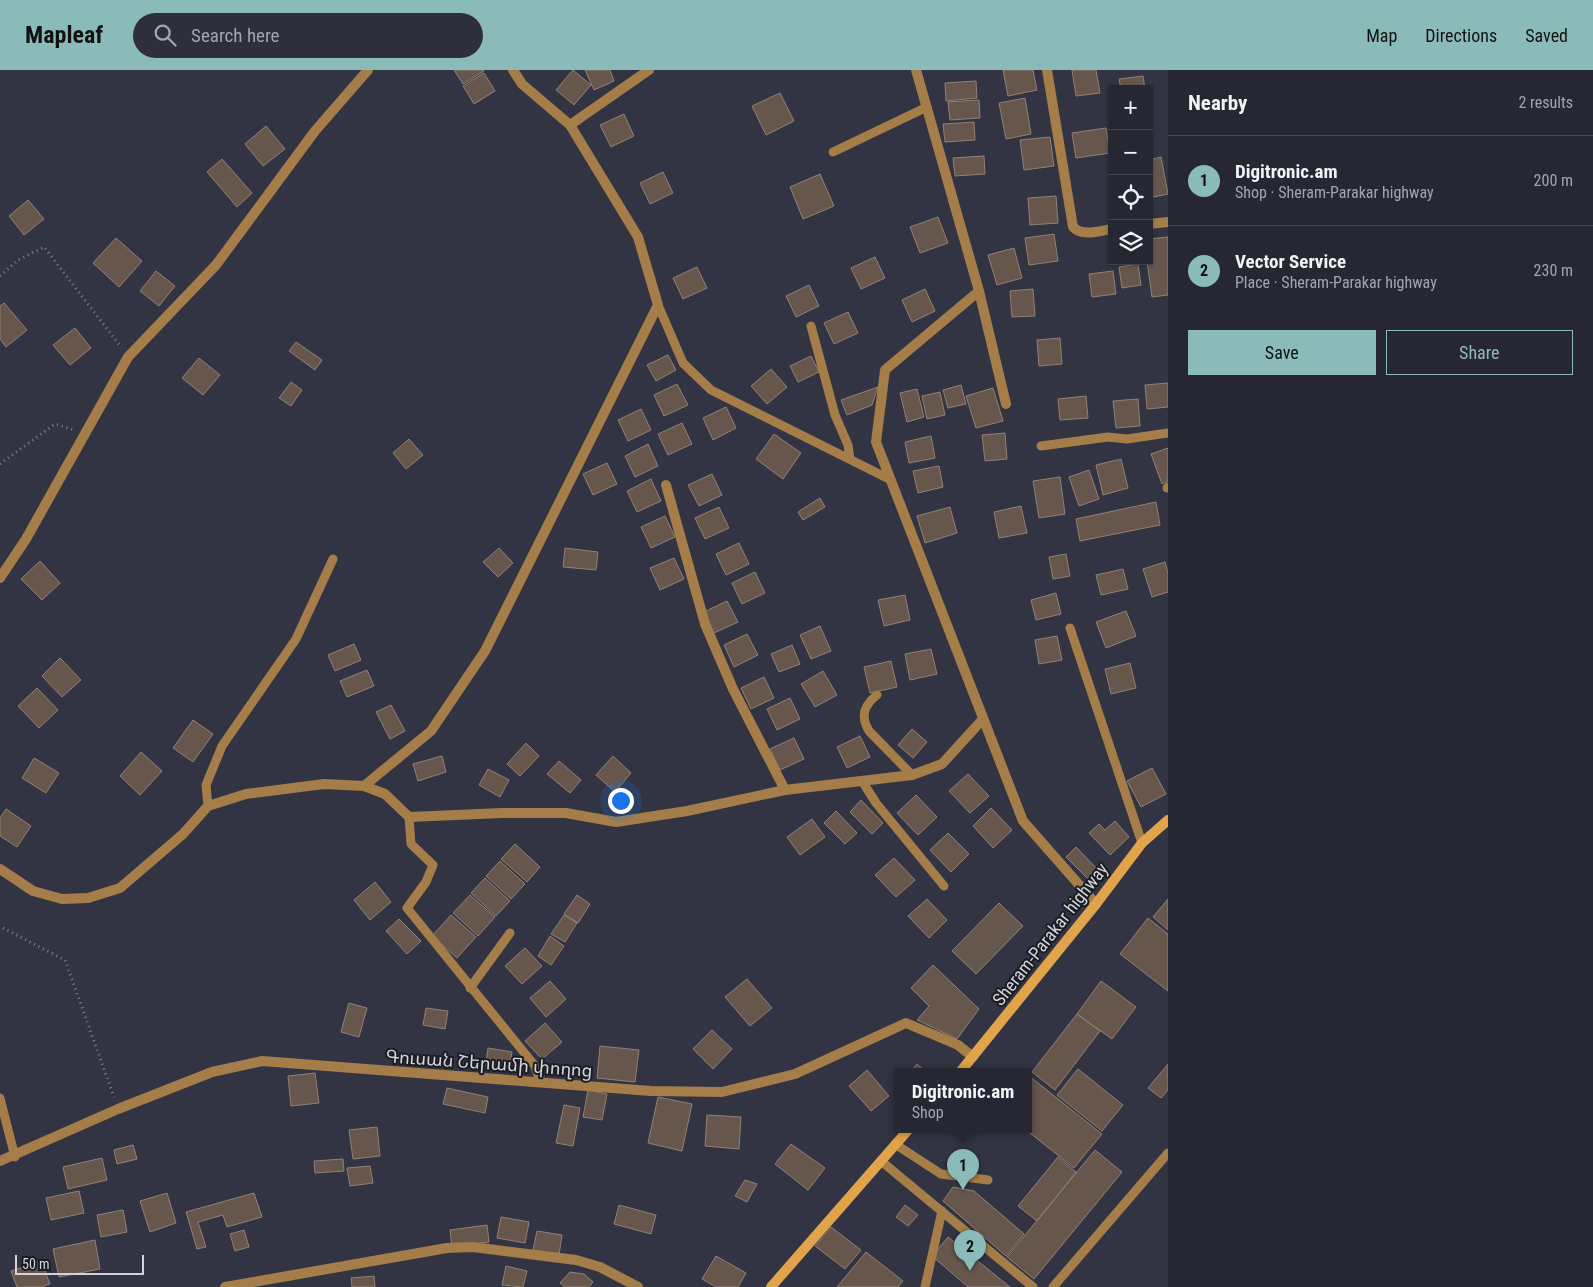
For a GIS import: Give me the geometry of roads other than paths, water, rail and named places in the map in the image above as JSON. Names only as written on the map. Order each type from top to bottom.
[{"type":"street","points":[[0,578],[26,539],[128,357],[216,265],[315,131],[368,70]]},
{"type":"street","points":[[364,786],[431,731],[485,651],[658,305],[638,237],[570,125],[522,84],[513,70]]},
{"type":"street","points":[[570,125],[649,70]]},
{"type":"street","points":[[916,70],[979,291],[1006,404]]},
{"type":"street","points":[[1048,70],[1073,227],[1078,231],[1084,232],[1108,229]]},
{"type":"street","points":[[1153,224],[1168,222]]},
{"type":"street","points":[[979,291],[885,370],[876,442],[1022,821],[1096,904]]},
{"type":"street","points":[[666,485],[705,624],[733,689],[785,790]]},
{"type":"street","points":[[0,869],[33,891],[62,899],[88,898],[120,888],[183,834],[208,806],[246,794],[324,784],[364,786],[385,794],[409,817],[502,813],[566,813],[616,822],[687,811],[785,790],[912,775],[942,764],[984,719]]},
{"type":"street","name":"Sheram-Parakar highway","points":[[964,1068],[1096,904],[1142,843],[1168,820]]},
{"type":"street","name":"Գուսան Շերամի փողոց","points":[[0,1162],[118,1109],[212,1072],[262,1061],[363,1070],[540,1081],[651,1092],[722,1092],[794,1074],[906,1024],[958,1044],[974,1057]]},
{"type":"street","points":[[771,1287],[905,1133]]},
{"type":"street","points":[[225,1287],[447,1248],[473,1246],[576,1260],[600,1267],[638,1287]]},
{"type":"lane","points":[[833,152],[927,108]]},
{"type":"lane","points":[[658,305],[683,363],[711,390],[891,480]]},
{"type":"lane","points":[[811,326],[835,415],[848,445],[850,459]]},
{"type":"lane","points":[[1040,446],[1108,437],[1127,439],[1168,433]]},
{"type":"lane","points":[[208,806],[206,785],[222,746],[296,639],[333,559]]},
{"type":"lane","points":[[1070,628],[1142,843]]},
{"type":"lane","points":[[878,695],[868,702],[863,717],[864,723],[869,731],[912,775]]},
{"type":"lane","points":[[862,781],[876,802],[944,886]]},
{"type":"lane","points":[[409,817],[411,844],[433,865],[426,882],[407,908],[535,1066],[540,1081]]},
{"type":"lane","points":[[470,988],[510,933]]},
{"type":"lane","points":[[0,1098],[14,1157]]},
{"type":"lane","points":[[895,1144],[941,1174],[988,1180]]},
{"type":"lane","points":[[1053,1287],[1168,1153]]},
{"type":"lane","points":[[881,1161],[1033,1287]]},
{"type":"lane","points":[[925,1287],[942,1211]]},
{"type":"place","name":"Digitronic.am","points":[[963,1190]]},
{"type":"place","name":"Vector Service","points":[[970,1271]]}]
